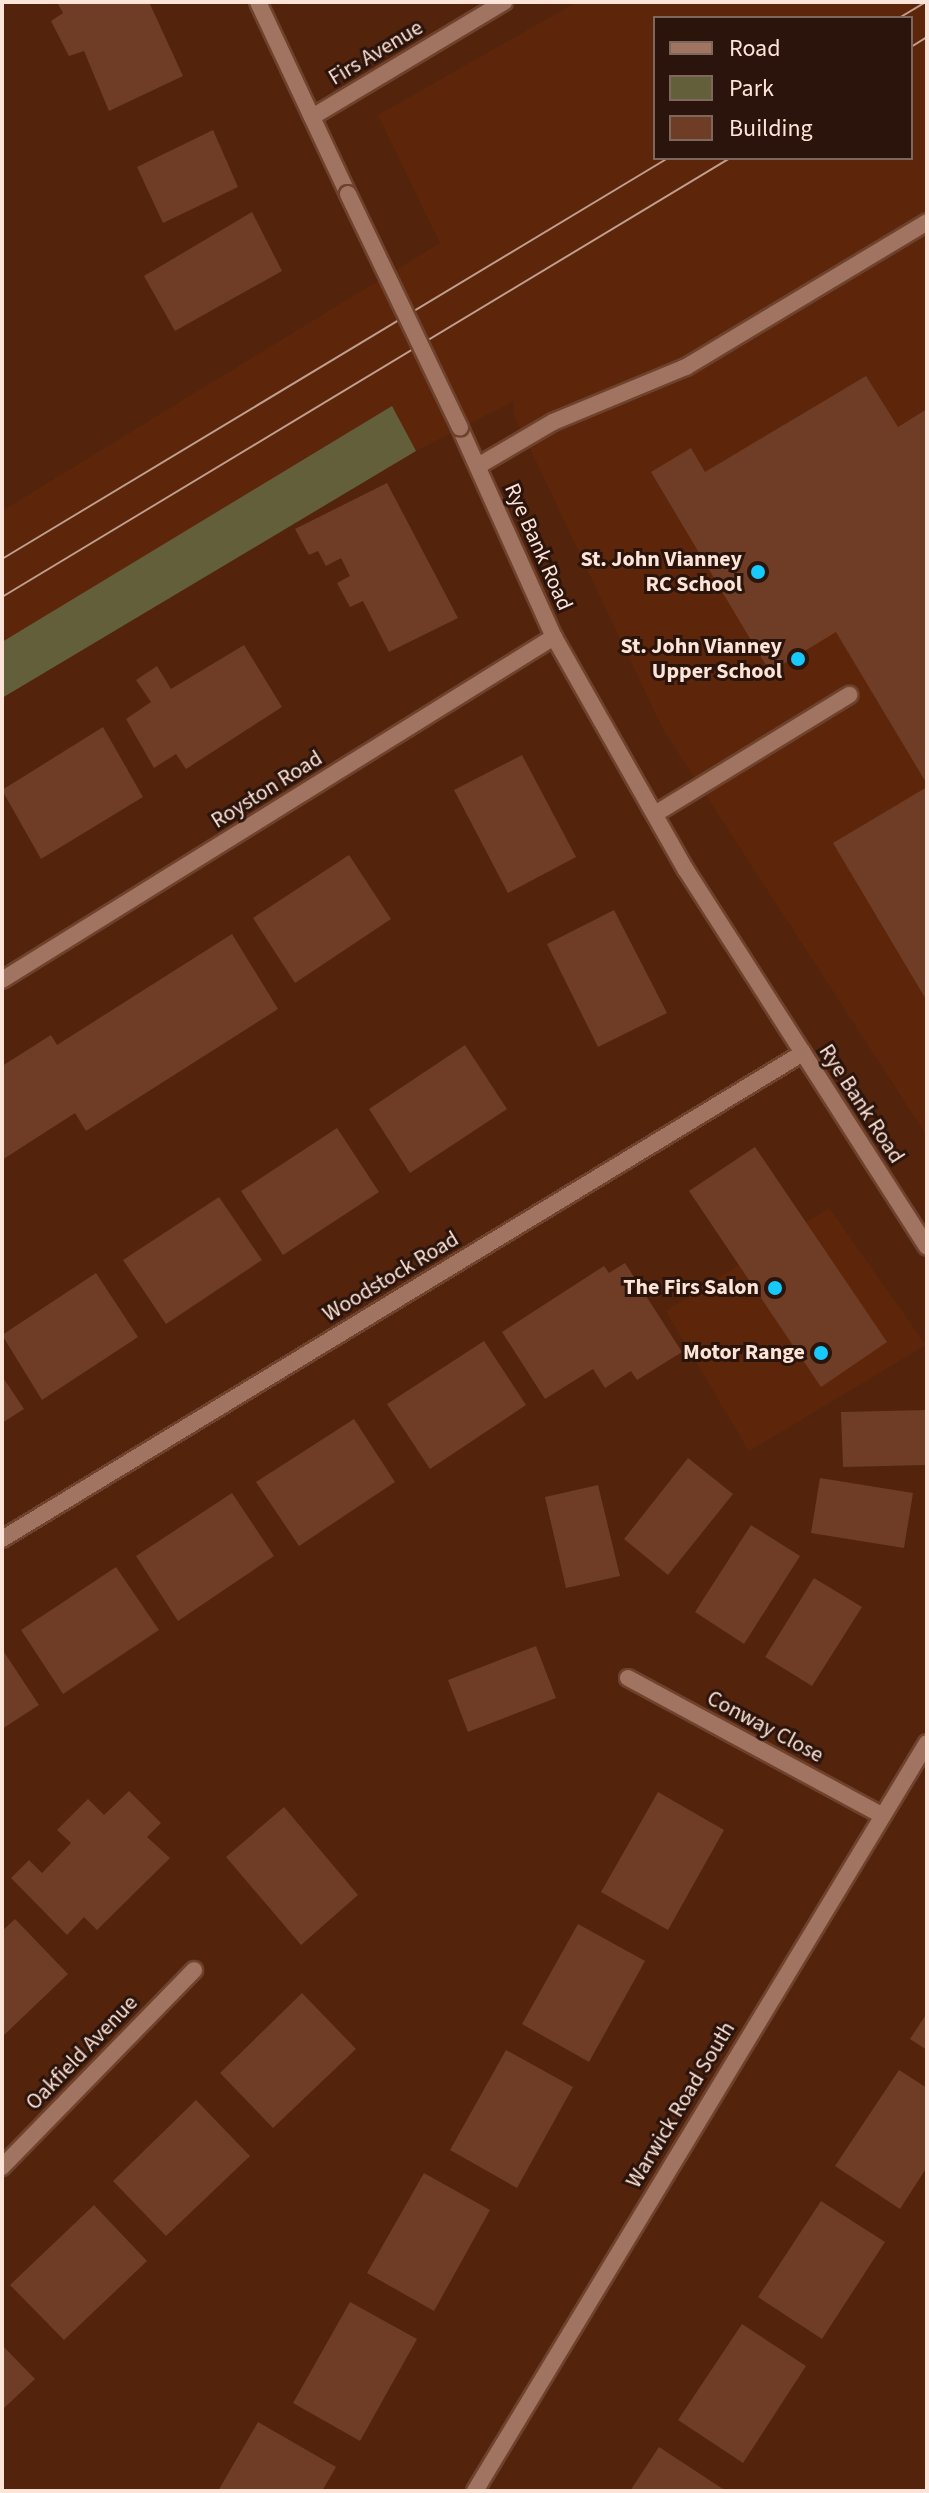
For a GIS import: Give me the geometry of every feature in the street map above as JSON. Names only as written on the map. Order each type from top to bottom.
[{"type":"street","name":"Rye Bank Road","points":[[258,2],[478,466],[554,637],[655,814],[927,1247]]},
{"type":"street","name":"Firs Avenue","points":[[312,117],[504,2]]},
{"type":"street","points":[[478,466],[553,422],[686,367],[927,222]]},
{"type":"street","name":"Royston Road","points":[[2,980],[554,637]]},
{"type":"street","points":[[655,814],[849,695]]},
{"type":"street","name":"Woodstock Road","points":[[2,1539],[803,1053]]},
{"type":"street","name":"Conway Close","points":[[628,1678],[880,1814]]},
{"type":"street","name":"Warwick Road South","points":[[475,2491],[880,1814],[927,1743]]},
{"type":"street","name":"Oakfield Avenue","points":[[2,2167],[194,1970]]},
{"type":"shaded area","points":[[577,2],[927,2],[927,1136],[663,729],[514,415],[514,401],[416,451],[2,698],[2,511],[440,243],[378,115]]},
{"type":"shaded area","points":[[829,1208],[926,1345],[749,1451],[666,1311]]},
{"type":"green space","points":[[392,406],[416,451],[2,698],[2,642]]},
{"type":"building","points":[[57,2],[149,2],[183,76],[109,111],[84,51],[69,56],[51,21],[63,13]]},
{"type":"building","points":[[213,130],[238,187],[163,223],[137,167]]},
{"type":"building","points":[[252,212],[282,271],[175,331],[144,276]]},
{"type":"building","points":[[866,376],[898,427],[927,409],[927,784],[836,632],[770,672],[651,472],[691,448],[705,472]]},
{"type":"building","points":[[387,483],[458,618],[389,652],[363,601],[350,607],[337,583],[350,576],[341,558],[326,566],[318,551],[309,555],[295,529]]},
{"type":"building","points":[[244,645],[282,707],[186,769],[176,754],[154,768],[126,719],[151,702],[136,680],[157,666],[171,689]]},
{"type":"building","points":[[103,727],[143,797],[41,859],[2,790]]},
{"type":"building","points":[[522,755],[576,857],[508,893],[454,790]]},
{"type":"building","points":[[927,787],[927,1001],[833,843]]},
{"type":"building","points":[[349,855],[391,919],[295,983],[253,918]]},
{"type":"building","points":[[614,910],[667,1013],[598,1047],[547,944]]},
{"type":"building","points":[[232,934],[278,1009],[86,1131],[75,1113],[2,1160],[2,1066],[51,1035],[57,1045]]},
{"type":"building","points":[[465,1045],[507,1109],[410,1173],[369,1109]]},
{"type":"building","points":[[337,1128],[379,1192],[283,1255],[241,1191]]},
{"type":"building","points":[[755,1147],[887,1342],[821,1387],[689,1191]]},
{"type":"building","points":[[219,1197],[262,1260],[166,1324],[123,1260]]},
{"type":"building","points":[[625,1263],[682,1352],[637,1380],[631,1371],[605,1388],[593,1369],[545,1399],[502,1332],[604,1266],[609,1273]]},
{"type":"building","points":[[96,1273],[138,1337],[42,1400],[2,1335]]},
{"type":"building","points":[[484,1341],[526,1405],[430,1469],[387,1404]]},
{"type":"building","points":[[2,1376],[24,1409],[2,1423]]},
{"type":"building","points":[[927,1410],[927,1465],[843,1467],[841,1412]]},
{"type":"building","points":[[354,1419],[395,1482],[299,1546],[256,1482]]},
{"type":"building","points":[[688,1458],[733,1494],[668,1575],[624,1539]]},
{"type":"building","points":[[820,1478],[913,1493],[904,1548],[811,1533]]},
{"type":"building","points":[[598,1485],[620,1576],[566,1588],[545,1497]]},
{"type":"building","points":[[232,1493],[274,1556],[178,1621],[136,1556]]},
{"type":"building","points":[[751,1525],[800,1556],[744,1644],[695,1612]]},
{"type":"building","points":[[116,1567],[159,1630],[63,1694],[21,1630]]},
{"type":"building","points":[[814,1578],[862,1607],[812,1686],[765,1657]]},
{"type":"building","points":[[536,1646],[556,1698],[468,1732],[448,1680]]},
{"type":"building","points":[[2,1649],[39,1705],[2,1729]]},
{"type":"building","points":[[129,1791],[161,1823],[147,1837],[170,1858],[97,1930],[84,1917],[67,1935],[11,1878],[29,1860],[42,1873],[71,1843],[57,1830],[88,1799],[104,1815]]},
{"type":"building","points":[[658,1792],[724,1830],[668,1930],[601,1892]]},
{"type":"building","points":[[284,1807],[358,1895],[301,1945],[226,1857]]},
{"type":"building","points":[[15,1919],[68,1974],[2,2037],[2,1931]]},
{"type":"building","points":[[578,1924],[645,1961],[589,2062],[522,2024]]},
{"type":"building","points":[[302,1993],[356,2049],[273,2128],[220,2073]]},
{"type":"building","points":[[927,2013],[927,2050],[910,2039]]},
{"type":"building","points":[[506,2050],[573,2087],[517,2188],[450,2150]]},
{"type":"building","points":[[899,2070],[927,2088],[927,2167],[900,2209],[835,2166]]},
{"type":"building","points":[[196,2100],[250,2156],[166,2236],[113,2181]]},
{"type":"building","points":[[424,2173],[490,2210],[434,2311],[367,2273]]},
{"type":"building","points":[[821,2201],[885,2242],[822,2339],[758,2297]]},
{"type":"building","points":[[94,2205],[147,2261],[64,2340],[10,2285]]},
{"type":"building","points":[[350,2302],[417,2339],[360,2441],[293,2403]]},
{"type":"building","points":[[742,2324],[806,2366],[743,2463],[678,2420]]},
{"type":"building","points":[[2,2345],[35,2379],[2,2410]]},
{"type":"building","points":[[258,2422],[336,2467],[322,2491],[218,2491]]},
{"type":"building","points":[[659,2447],[723,2489],[630,2491]]},
{"type":"tram line","points":[[902,16],[926,2]]},
{"type":"tram line","points":[[913,46],[927,37]]},
{"type":"tram line","points":[[2,559],[665,160]]},
{"type":"tram line","points":[[2,597],[727,160]]},
{"type":"place","name":"St. John Vianney RC School","points":[[758,572]]},
{"type":"place","name":"St. John Vianney Upper School","points":[[798,659]]},
{"type":"place","name":"The Firs Salon","points":[[775,1288]]},
{"type":"place","name":"Motor Range","points":[[821,1353]]}]
